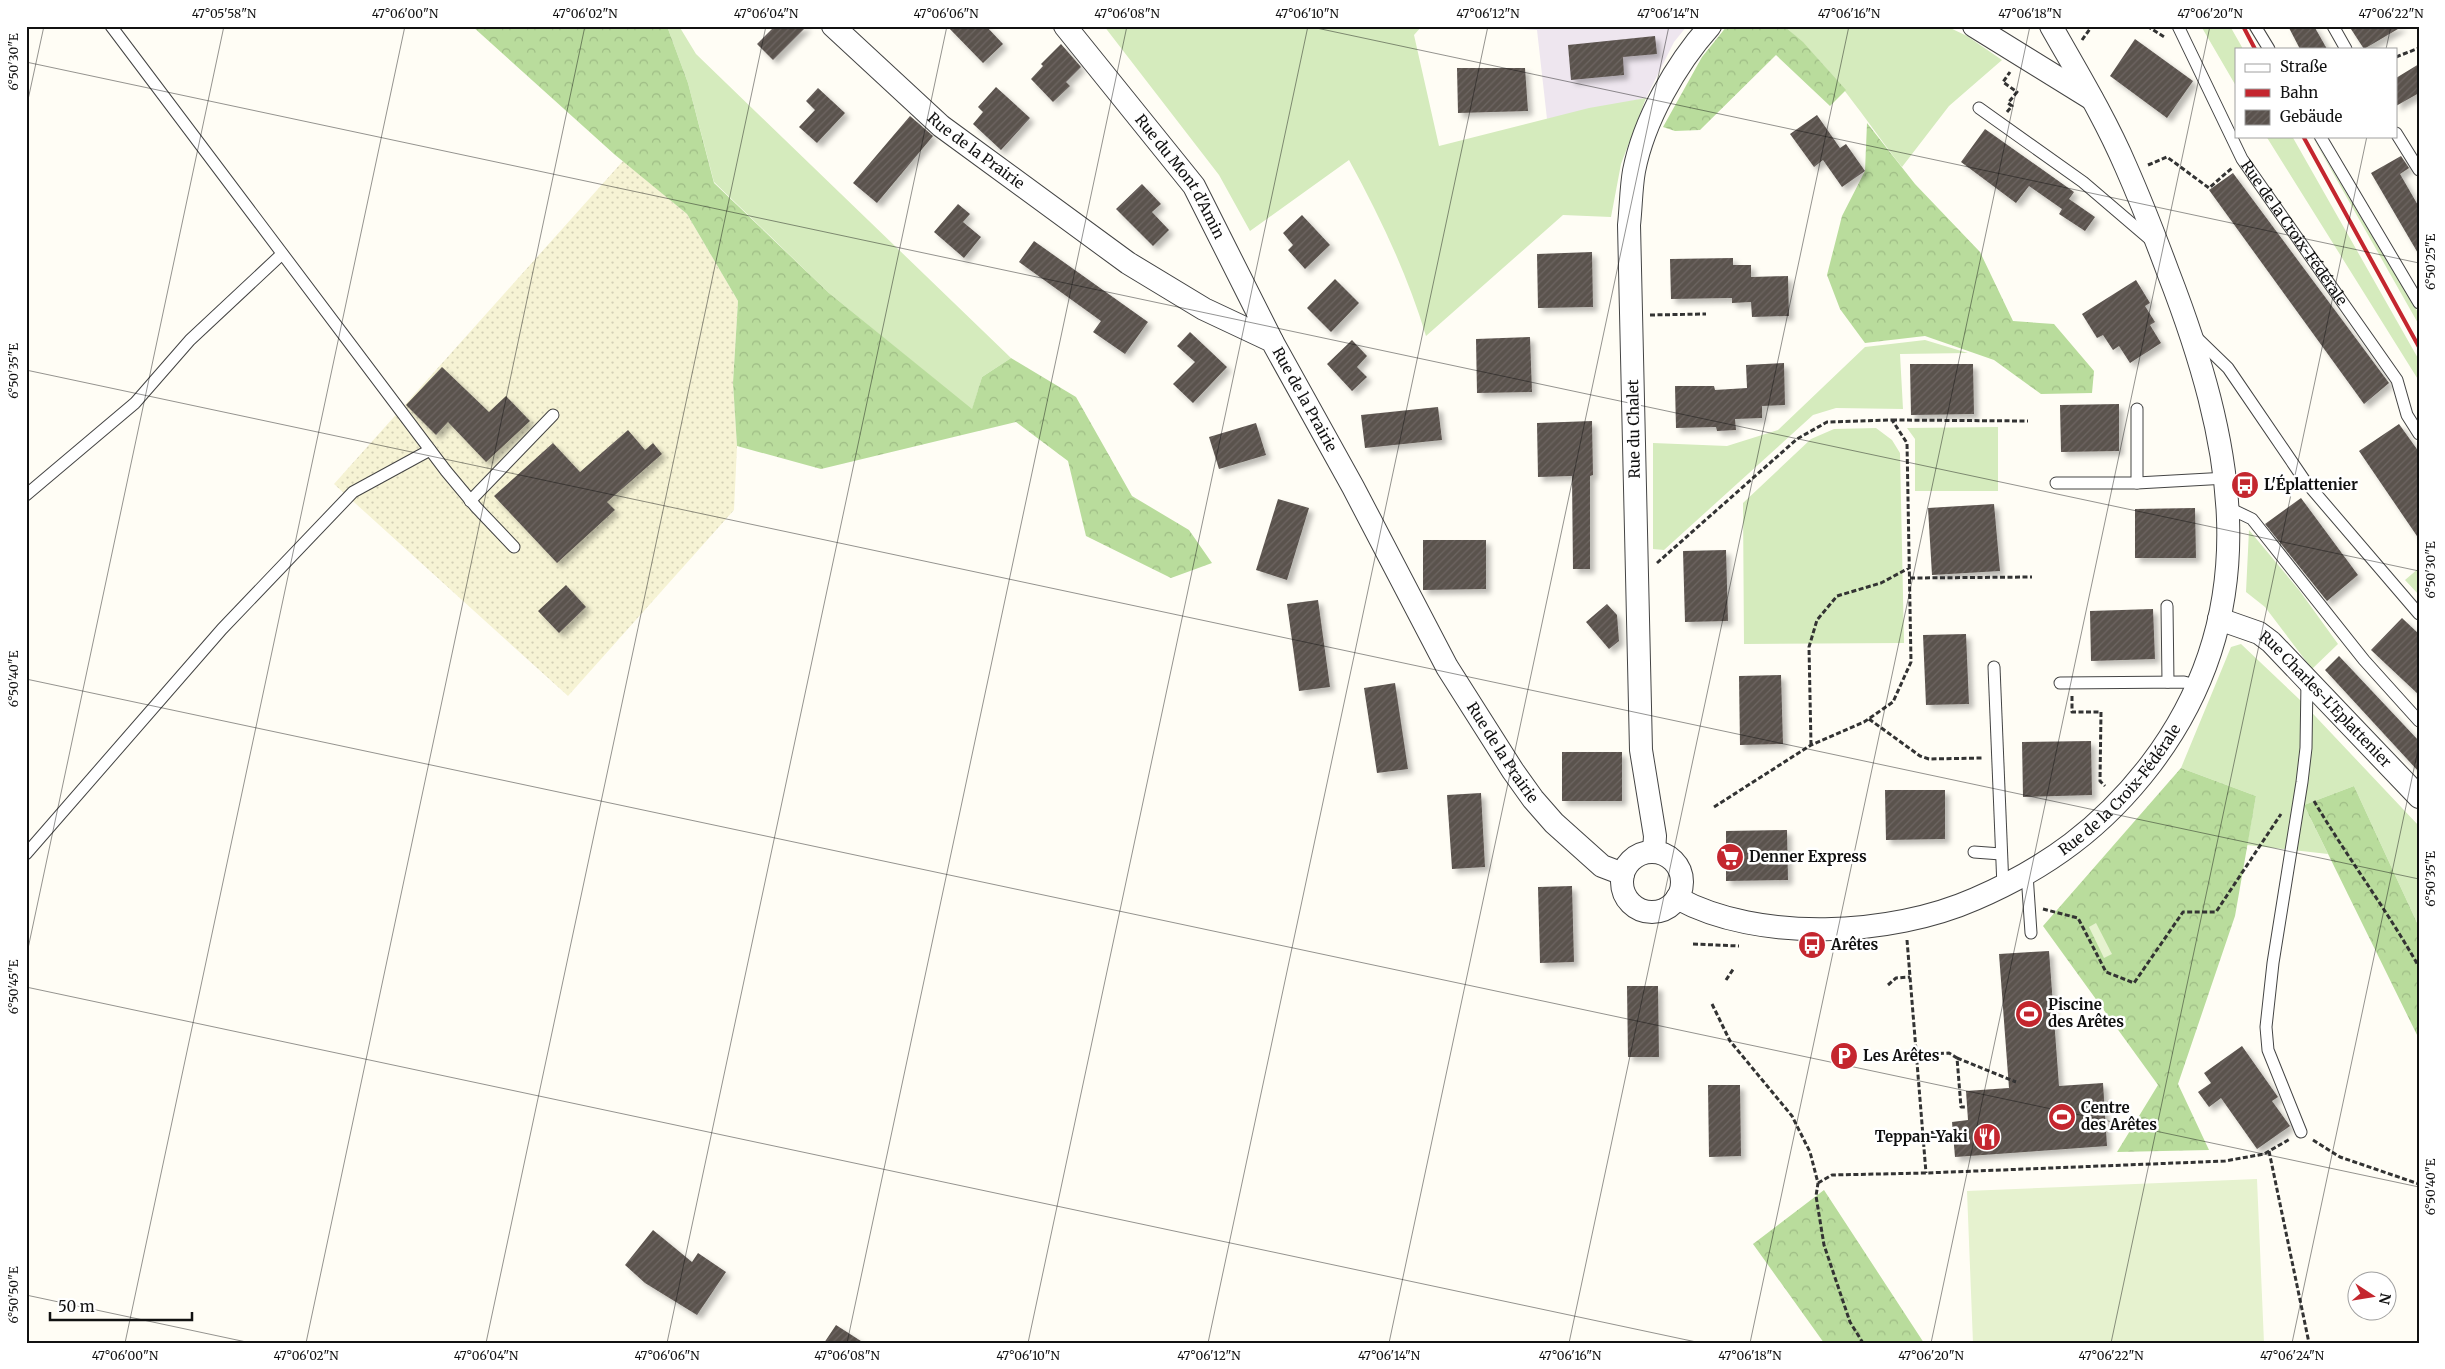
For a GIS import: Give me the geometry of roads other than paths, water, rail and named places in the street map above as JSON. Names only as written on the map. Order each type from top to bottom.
[{"type":"street","name":"Rue de la Prairie","points":[[833,26],[941,126],[1128,263],[1204,309],[1272,341],[1354,487],[1448,667],[1513,771],[1533,800],[1554,822],[1602,866],[1623,874]]},
{"type":"street","name":"Rue du Mont d'Amin","points":[[1065,26],[1194,186],[1272,341]]},
{"type":"street","name":"Rue du Chalet","points":[[1654,852],[1655,836],[1641,750],[1629,224],[1634,171],[1648,122],[1690,48],[1710,26]]},
{"type":"street","points":[[1974,26],[2093,100]]},
{"type":"street","name":"Rue de la Croix-Fédérale","points":[[1677,898],[1699,908],[1758,924],[1833,929],[1906,920],[1957,907],[2003,887],[2058,856],[2097,825],[2134,786],[2178,726],[2199,686],[2213,648],[2227,565],[2229,508],[2227,478],[2214,409],[2192,334],[2126,165],[2093,100],[2051,26]]},
{"type":"street","name":"Rue Charles-L'Eplattenier","points":[[2219,619],[2259,633],[2271,642],[2419,798]]},
{"type":"street","points":[[1654,852],[1664,855],[1679,869],[1681,889],[1672,905],[1655,912],[1637,909],[1625,897],[1622,890],[1623,874],[1635,858],[1644,853],[1654,852]]},
{"type":"lane","points":[[111,26],[430,450],[470,500],[514,547]]},
{"type":"lane","name":"Rue de la Croix-Fédérale","points":[[2178,26],[2242,159],[2397,380],[2407,415],[2419,434]]},
{"type":"lane","points":[[2255,26],[2267,48]]},
{"type":"lane","points":[[2333,26],[2345,48]]},
{"type":"lane","points":[[1979,108],[2083,182],[2158,246]]},
{"type":"lane","points":[[2398,136],[2419,170]]},
{"type":"lane","points":[[2321,138],[2419,303]]},
{"type":"lane","points":[[26,495],[135,403],[190,340],[282,254]]},
{"type":"lane","name":"Rue de la Croix-Fédérale","points":[[2192,334],[2228,368],[2305,481],[2419,614]]},
{"type":"lane","points":[[2137,409],[2137,483]]},
{"type":"lane","points":[[470,500],[553,415]]},
{"type":"lane","points":[[26,854],[222,629],[353,492],[430,450]]},
{"type":"lane","points":[[2056,483],[2137,483],[2227,478]]},
{"type":"lane","points":[[2229,508],[2252,520],[2364,660],[2419,722]]},
{"type":"lane","points":[[2167,606],[2168,682]]},
{"type":"lane","points":[[1994,666],[2003,887]]},
{"type":"lane","points":[[2301,1132],[2268,1050],[2266,1027],[2273,962],[2302,782],[2306,748],[2308,680]]},
{"type":"lane","points":[[2065,683],[2184,682],[2199,686]]},
{"type":"lane","points":[[1974,852],[2002,854]]},
{"type":"lane","points":[[2027,874],[2031,933]]},
{"type":"railway","points":[[2243,26],[2254,48]]},
{"type":"railway","points":[[2304,138],[2419,347]]},
{"type":"place","name":"L'Éplattenier","points":[[2245,485]]},
{"type":"place","name":"Denner Express","points":[[1730,857]]},
{"type":"place","name":"Arêtes","points":[[1812,945]]},
{"type":"place","name":"Piscine des Arêtes","points":[[2029,1014]]},
{"type":"place","name":"Les Arêtes","points":[[1844,1056]]},
{"type":"place","name":"Centre des Arêtes","points":[[2062,1117]]},
{"type":"place","name":"Teppan-Yaki","points":[[1987,1137]]}]
